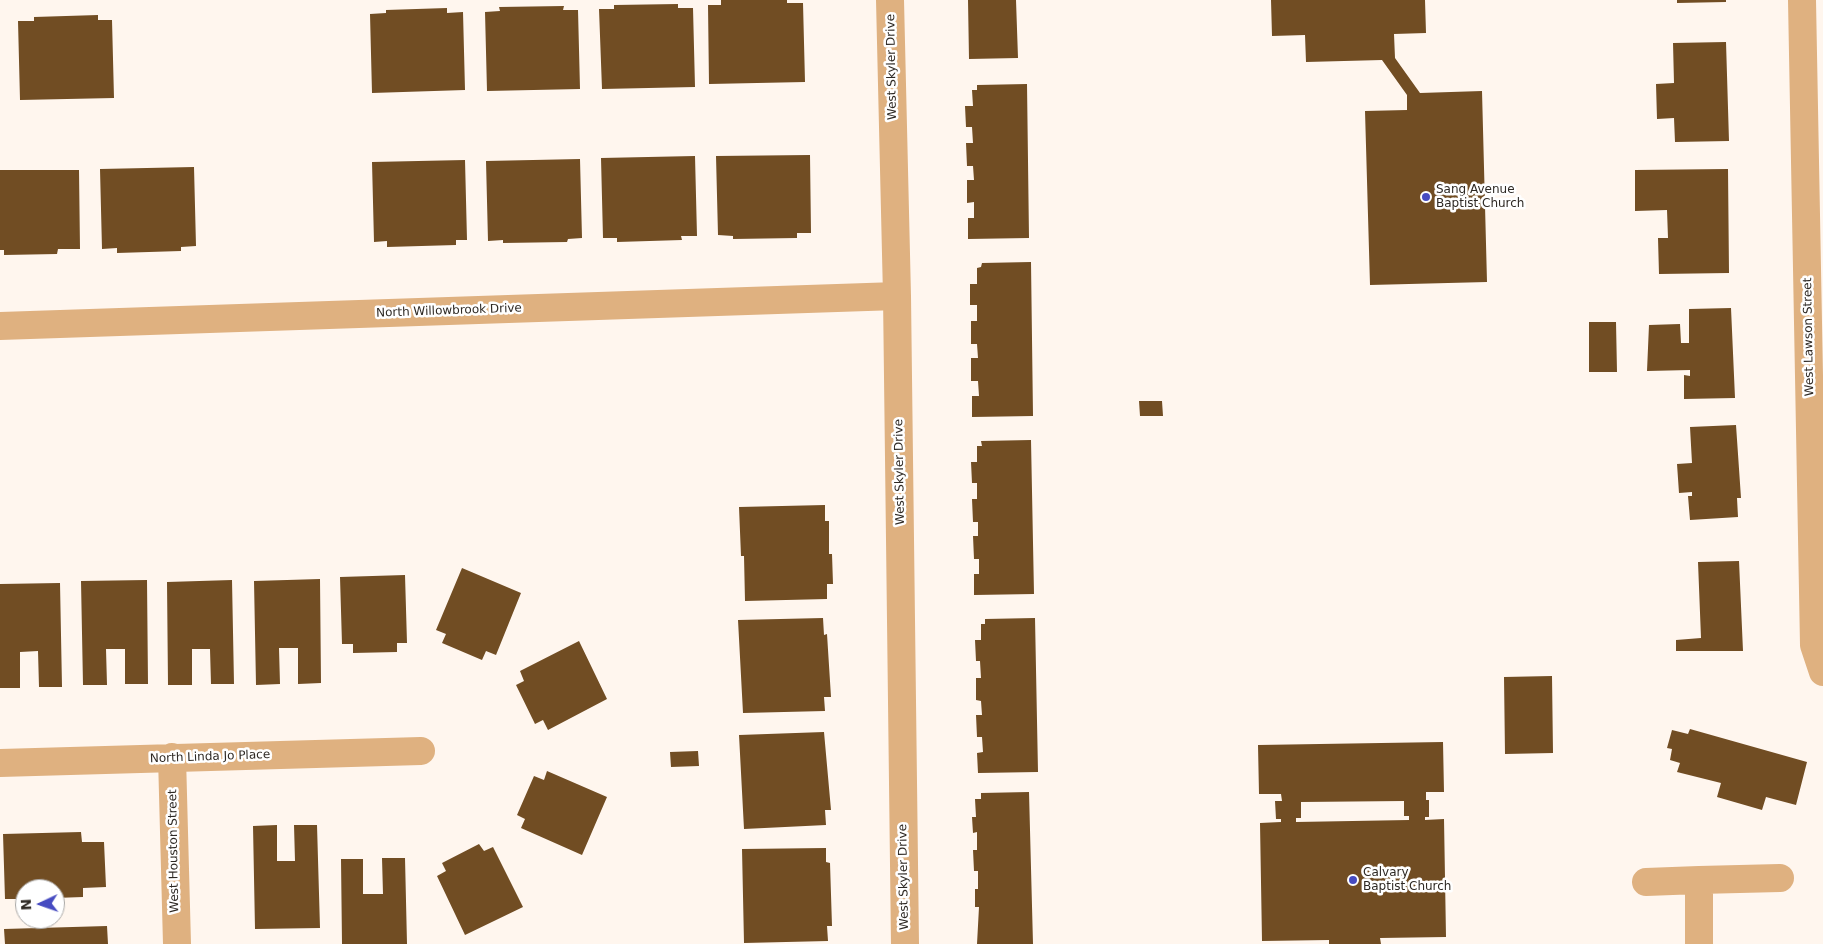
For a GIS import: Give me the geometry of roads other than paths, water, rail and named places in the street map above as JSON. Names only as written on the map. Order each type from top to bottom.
[{"type":"street","name":"West Skyler Drive","points":[[890,0],[898,296],[905,944]]},
{"type":"street","name":"West Lawson Street","points":[[1802,0],[1814,646],[1823,672]]},
{"type":"street","name":"North Willowbrook Drive","points":[[0,326],[898,296]]},
{"type":"street","name":"North Linda Jo Place","points":[[0,764],[172,757],[421,751]]},
{"type":"street","name":"West Houston Street","points":[[172,757],[177,944]]},
{"type":"street","points":[[1646,882],[1780,878]]},
{"type":"street","points":[[1699,880],[1699,944]]},
{"type":"place","name":"Sang Avenue Baptist Church","points":[[1426,197]]},
{"type":"place","name":"Calvary Baptist Church","points":[[1353,880]]}]
